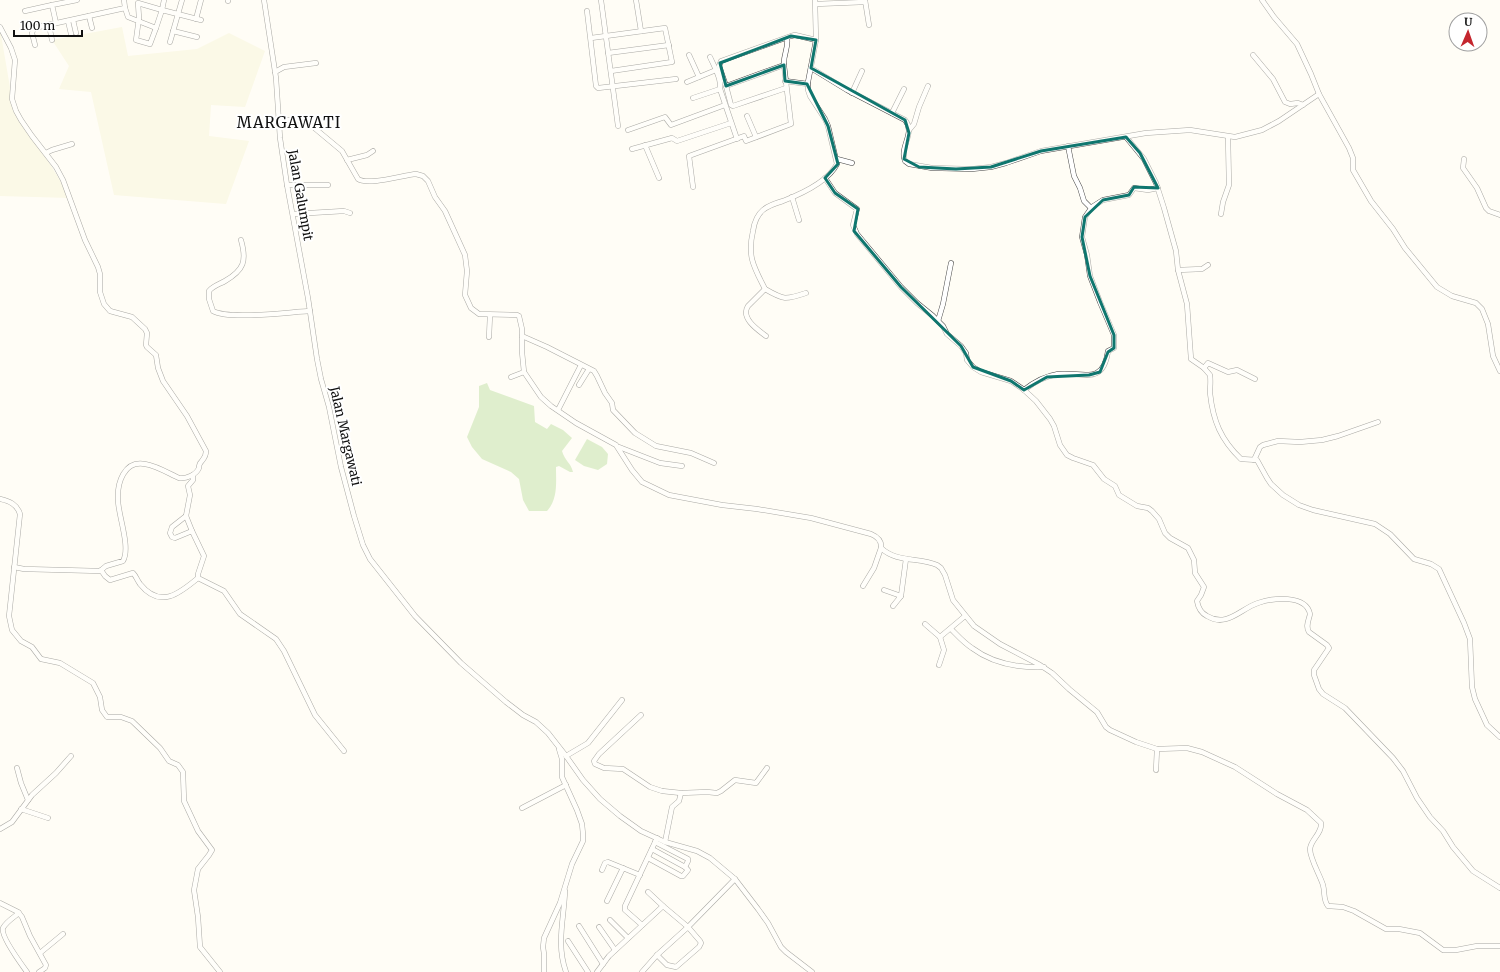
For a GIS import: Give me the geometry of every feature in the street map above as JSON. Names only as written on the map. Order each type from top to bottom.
[{"type":"street","points":[[25,11],[77,0]]},
{"type":"street","points":[[124,0],[128,17],[156,28]]},
{"type":"street","points":[[164,0],[162,10],[150,44],[140,42],[136,39],[138,1],[162,10],[199,19],[201,0]]},
{"type":"street","points":[[170,42],[182,0]]},
{"type":"street","name":"Jalan Galumpit","points":[[264,0],[275,72],[280,138],[287,185],[308,298]]},
{"type":"street","points":[[601,0],[618,126]]},
{"type":"street","points":[[636,0],[641,31]]},
{"type":"street","points":[[1262,0],[1297,44],[1319,94],[1349,148],[1354,170],[1371,201],[1393,228],[1405,248],[1437,286],[1452,296],[1470,300],[1480,306],[1488,324],[1493,356],[1500,371]]},
{"type":"street","points":[[806,293],[787,298],[776,296],[765,290],[751,258],[752,233],[762,210],[812,188],[825,178],[837,165],[837,159],[828,126],[810,96],[808,84],[816,40],[816,2],[865,1],[869,25]]},
{"type":"street","points":[[52,5],[56,23]]},
{"type":"street","points":[[35,45],[33,29],[125,8]]},
{"type":"street","points":[[588,11],[596,86],[600,89],[676,79]]},
{"type":"street","points":[[89,16],[92,28]]},
{"type":"street","points":[[71,20],[73,34]]},
{"type":"street","points":[[49,25],[52,40]]},
{"type":"street","points":[[0,27],[11,48],[15,60],[12,99],[13,105],[32,136],[49,152],[63,180],[85,240],[98,267],[100,274],[100,292],[104,304],[110,311],[130,316],[145,329],[147,333],[146,345],[156,355],[158,368],[163,380],[187,416],[194,432],[205,447],[206,456],[193,475],[185,478],[179,478],[154,466],[142,463],[131,465],[125,470],[120,483],[118,499],[123,525],[125,557],[123,561],[103,570],[76,571],[15,567]]},
{"type":"street","points":[[590,38],[666,28],[672,62],[611,71]]},
{"type":"street","points":[[173,31],[197,38]]},
{"type":"street","points":[[786,88],[733,106],[731,105],[719,66],[720,62],[795,35],[816,40]]},
{"type":"street","points":[[693,187],[689,156],[744,136],[746,141],[791,124],[783,58],[788,44],[787,38]]},
{"type":"street","points":[[608,53],[669,45]]},
{"type":"street","points":[[689,55],[699,77]]},
{"type":"street","points":[[1253,55],[1273,79],[1285,102],[1303,105]]},
{"type":"street","points":[[710,57],[721,85],[720,88],[725,105],[737,139]]},
{"type":"street","points":[[275,72],[284,67],[316,64]]},
{"type":"street","points":[[726,86],[784,65]]},
{"type":"street","points":[[811,68],[852,93],[905,120],[908,125],[908,137],[903,151],[905,161],[909,164],[932,168],[956,169],[991,167],[1016,161],[1041,151],[1146,133],[1190,130],[1228,137],[1247,135],[1262,130],[1279,121],[1319,94]]},
{"type":"street","points":[[687,82],[716,70]]},
{"type":"street","points":[[852,93],[862,71]]},
{"type":"street","points":[[785,81],[808,84]]},
{"type":"street","points":[[908,130],[914,124],[928,86]]},
{"type":"street","points":[[693,98],[720,88]]},
{"type":"street","points":[[892,113],[904,89]]},
{"type":"street","points":[[628,130],[666,118],[671,125],[725,105]]},
{"type":"street","points":[[747,116],[756,137]]},
{"type":"street","points":[[279,120],[298,120],[305,122],[342,151],[360,181],[370,181],[416,174],[423,176],[428,181],[435,197],[446,211],[466,255],[466,299],[476,313],[519,316],[521,323],[524,372],[541,397],[551,406],[576,423],[619,447],[660,463],[682,466]]},
{"type":"street","points":[[632,149],[672,138],[678,141],[731,123]]},
{"type":"street","points":[[1126,137],[1140,153],[1158,188],[1176,251],[1178,270],[1187,304],[1191,359],[1204,368],[1210,375],[1210,395],[1214,417],[1220,434],[1241,459],[1257,460],[1266,478],[1271,484],[1283,495],[1299,505],[1308,509],[1374,524],[1390,534],[1414,559],[1431,564],[1439,569],[1464,623],[1470,640],[1472,687],[1475,699],[1487,725],[1500,737]]},
{"type":"street","points":[[1221,214],[1223,202],[1229,185],[1228,137]]},
{"type":"street","points":[[49,152],[72,144]]},
{"type":"street","points":[[645,145],[659,178]]},
{"type":"street","points":[[1068,146],[1074,176],[1084,201],[1091,208]]},
{"type":"street","points":[[347,160],[367,155],[373,151]]},
{"type":"street","points":[[837,159],[852,163]]},
{"type":"street","points":[[1464,159],[1463,168],[1477,188],[1486,208],[1489,211],[1500,215]]},
{"type":"street","points":[[825,178],[834,193],[857,209],[853,225],[857,234],[901,287],[938,321],[943,326],[947,334],[958,343],[964,350],[967,360],[976,369],[1011,381],[1024,390],[1050,419],[1054,426],[1060,445],[1067,455],[1093,465],[1104,479],[1114,486],[1119,495],[1137,506],[1150,509],[1159,519],[1168,536],[1188,548],[1194,560],[1195,573],[1204,587],[1202,596],[1197,601],[1203,614],[1212,619],[1226,620],[1238,615],[1257,603],[1279,599],[1298,601],[1307,606],[1310,614],[1307,625],[1309,632],[1329,648],[1314,670],[1314,675],[1319,689],[1323,694],[1346,708],[1393,758],[1403,771],[1416,798],[1443,831],[1452,847],[1473,871],[1500,888]]},
{"type":"street","points":[[287,185],[328,185]]},
{"type":"street","points":[[1024,390],[1047,377],[1059,374],[1089,375],[1098,373],[1105,364],[1108,351],[1114,346],[1113,331],[1090,276],[1087,255],[1082,237],[1085,217],[1091,208],[1103,200],[1129,195],[1134,188],[1148,190],[1158,188]]},
{"type":"street","points":[[792,197],[799,220]]},
{"type":"street","points":[[293,214],[344,211],[350,213]]},
{"type":"street","points":[[240,240],[244,250],[243,265],[232,276],[209,291],[209,299],[213,311],[237,316],[310,311]]},
{"type":"street","points":[[938,321],[944,301],[951,263]]},
{"type":"street","points":[[1178,270],[1202,269],[1208,266]]},
{"type":"street","points":[[765,290],[748,306],[746,313],[750,322],[766,336]]},
{"type":"street","name":"Jalan Margawati","points":[[308,298],[321,379],[329,407],[341,467],[362,545],[370,559],[415,616],[452,654],[506,702],[540,725],[559,747],[583,780],[600,799],[620,816],[656,840]]},
{"type":"street","points":[[489,337],[490,314]]},
{"type":"street","points":[[522,336],[589,369],[597,376],[605,393],[612,403],[613,410],[635,433],[656,446],[691,453],[714,463]]},
{"type":"street","points":[[558,410],[581,364]]},
{"type":"street","points":[[1204,368],[1208,364],[1231,372],[1237,370],[1255,379]]},
{"type":"street","points":[[579,385],[589,369]]},
{"type":"street","points":[[511,377],[524,372]]},
{"type":"street","points":[[1254,460],[1260,447],[1263,445],[1278,442],[1304,442],[1334,437],[1378,422]]},
{"type":"street","points":[[619,447],[638,478],[669,495],[722,505],[811,518],[875,536],[881,541],[881,548],[874,568],[863,586]]},
{"type":"street","points":[[103,570],[110,580],[133,574],[139,584],[149,592],[163,598],[168,598],[182,592],[198,578],[204,556],[186,516],[190,495],[188,486],[193,480],[193,475]]},
{"type":"street","points":[[0,499],[14,504],[19,512],[17,549],[9,616],[12,630],[21,641],[32,647],[41,659],[60,663],[93,683],[100,697],[102,710],[107,718],[121,717],[132,721],[160,748],[169,761],[178,765],[183,772],[184,801],[198,831],[212,850],[210,856],[198,869],[194,890],[200,947],[220,972]]},
{"type":"street","points":[[186,516],[172,527],[170,531],[171,534],[173,538],[175,538],[192,531]]},
{"type":"street","points":[[881,548],[888,554],[906,559],[934,563],[941,568],[948,582],[953,600],[974,626],[1000,644],[1044,667],[1097,712],[1106,727],[1136,742],[1158,749],[1187,748],[1202,752],[1235,767],[1277,794],[1307,810],[1321,822],[1322,828],[1312,843],[1310,849],[1323,886],[1326,903],[1328,906],[1343,907],[1386,929],[1399,929],[1420,933],[1443,950],[1456,950],[1477,946],[1500,946]]},
{"type":"street","points":[[893,606],[900,596],[906,559]]},
{"type":"street","points":[[198,578],[222,590],[242,615],[279,642],[315,715],[344,751]]},
{"type":"street","points":[[884,590],[900,596]]},
{"type":"street","points":[[940,637],[965,616]]},
{"type":"street","points":[[925,624],[940,637],[944,650],[939,665]]},
{"type":"street","points":[[951,629],[971,648],[991,658],[1024,667],[1044,667]]},
{"type":"street","points":[[566,756],[588,743],[622,700]]},
{"type":"street","points":[[641,715],[599,754],[594,762],[604,768],[623,769],[654,790],[681,793],[720,793],[735,780],[756,783],[767,768]]},
{"type":"street","points":[[559,747],[562,759],[561,773],[577,810],[584,834],[583,841],[572,864],[566,887],[560,940],[562,960],[566,972]]},
{"type":"street","points":[[1156,770],[1158,749]]},
{"type":"street","points":[[0,830],[12,822],[28,800],[43,784],[56,774],[71,756]]},
{"type":"street","points":[[17,768],[28,800]]},
{"type":"street","points":[[522,808],[566,786]]},
{"type":"street","points":[[665,842],[671,809],[679,801],[681,793]]},
{"type":"street","points":[[21,809],[48,818]]},
{"type":"street","points":[[656,840],[697,850],[710,858],[735,879],[768,923],[781,947],[812,972]]},
{"type":"street","points":[[642,925],[626,910],[625,907],[656,840]]},
{"type":"street","points":[[656,840],[688,859],[685,867]]},
{"type":"street","points":[[648,858],[681,876],[683,876],[688,870],[652,849]]},
{"type":"street","points":[[602,870],[607,862],[640,875]]},
{"type":"street","points":[[607,901],[623,868]]},
{"type":"street","points":[[642,972],[657,955],[688,927],[735,879]]},
{"type":"street","points":[[544,972],[544,954],[542,947],[544,938],[566,887]]},
{"type":"street","points":[[648,892],[688,927],[700,940],[701,944],[676,967],[667,965],[657,955]]},
{"type":"street","points":[[0,904],[19,913],[22,917],[30,936],[46,965],[45,968],[39,972]]},
{"type":"street","points":[[597,972],[615,950],[663,906]]},
{"type":"street","points":[[19,913],[3,928],[2,932],[7,944],[27,972]]},
{"type":"street","points":[[610,920],[628,938]]},
{"type":"street","points":[[579,926],[603,964]]},
{"type":"street","points":[[599,927],[615,950]]},
{"type":"street","points":[[40,953],[62,934]]},
{"type":"street","points":[[568,941],[588,972]]},
{"type":"highlighted area","points":[[791,36],[816,40],[811,68],[905,120],[909,133],[904,159],[919,167],[956,169],[991,167],[1041,151],[1126,137],[1140,153],[1158,188],[1134,187],[1129,195],[1103,200],[1085,217],[1082,237],[1090,276],[1114,335],[1114,348],[1108,352],[1100,372],[1089,375],[1047,377],[1024,390],[1011,381],[973,367],[961,346],[901,287],[854,231],[858,209],[835,193],[825,178],[838,164],[828,126],[807,84],[785,81],[784,65],[726,86],[720,63]]},
{"type":"shaded area","points":[[122,27],[128,56],[197,49],[229,33],[265,51],[245,107],[211,105],[209,136],[249,141],[226,204],[114,195],[91,92],[59,89],[69,66],[52,40]]},
{"type":"shaded area","points":[[0,29],[13,105],[71,198],[0,196]]},
{"type":"green space","points":[[487,383],[490,390],[534,406],[535,422],[547,429],[551,424],[563,430],[572,438],[562,451],[573,472],[559,466],[556,467],[555,496],[547,511],[529,511],[523,500],[519,479],[511,472],[482,459],[472,447],[467,437],[479,407],[479,386]]},
{"type":"green space","points":[[587,439],[602,447],[608,454],[607,464],[598,470],[584,466],[575,460]]},
{"type":"district","name":"MARGAWATI","points":[[289,123]]}]
